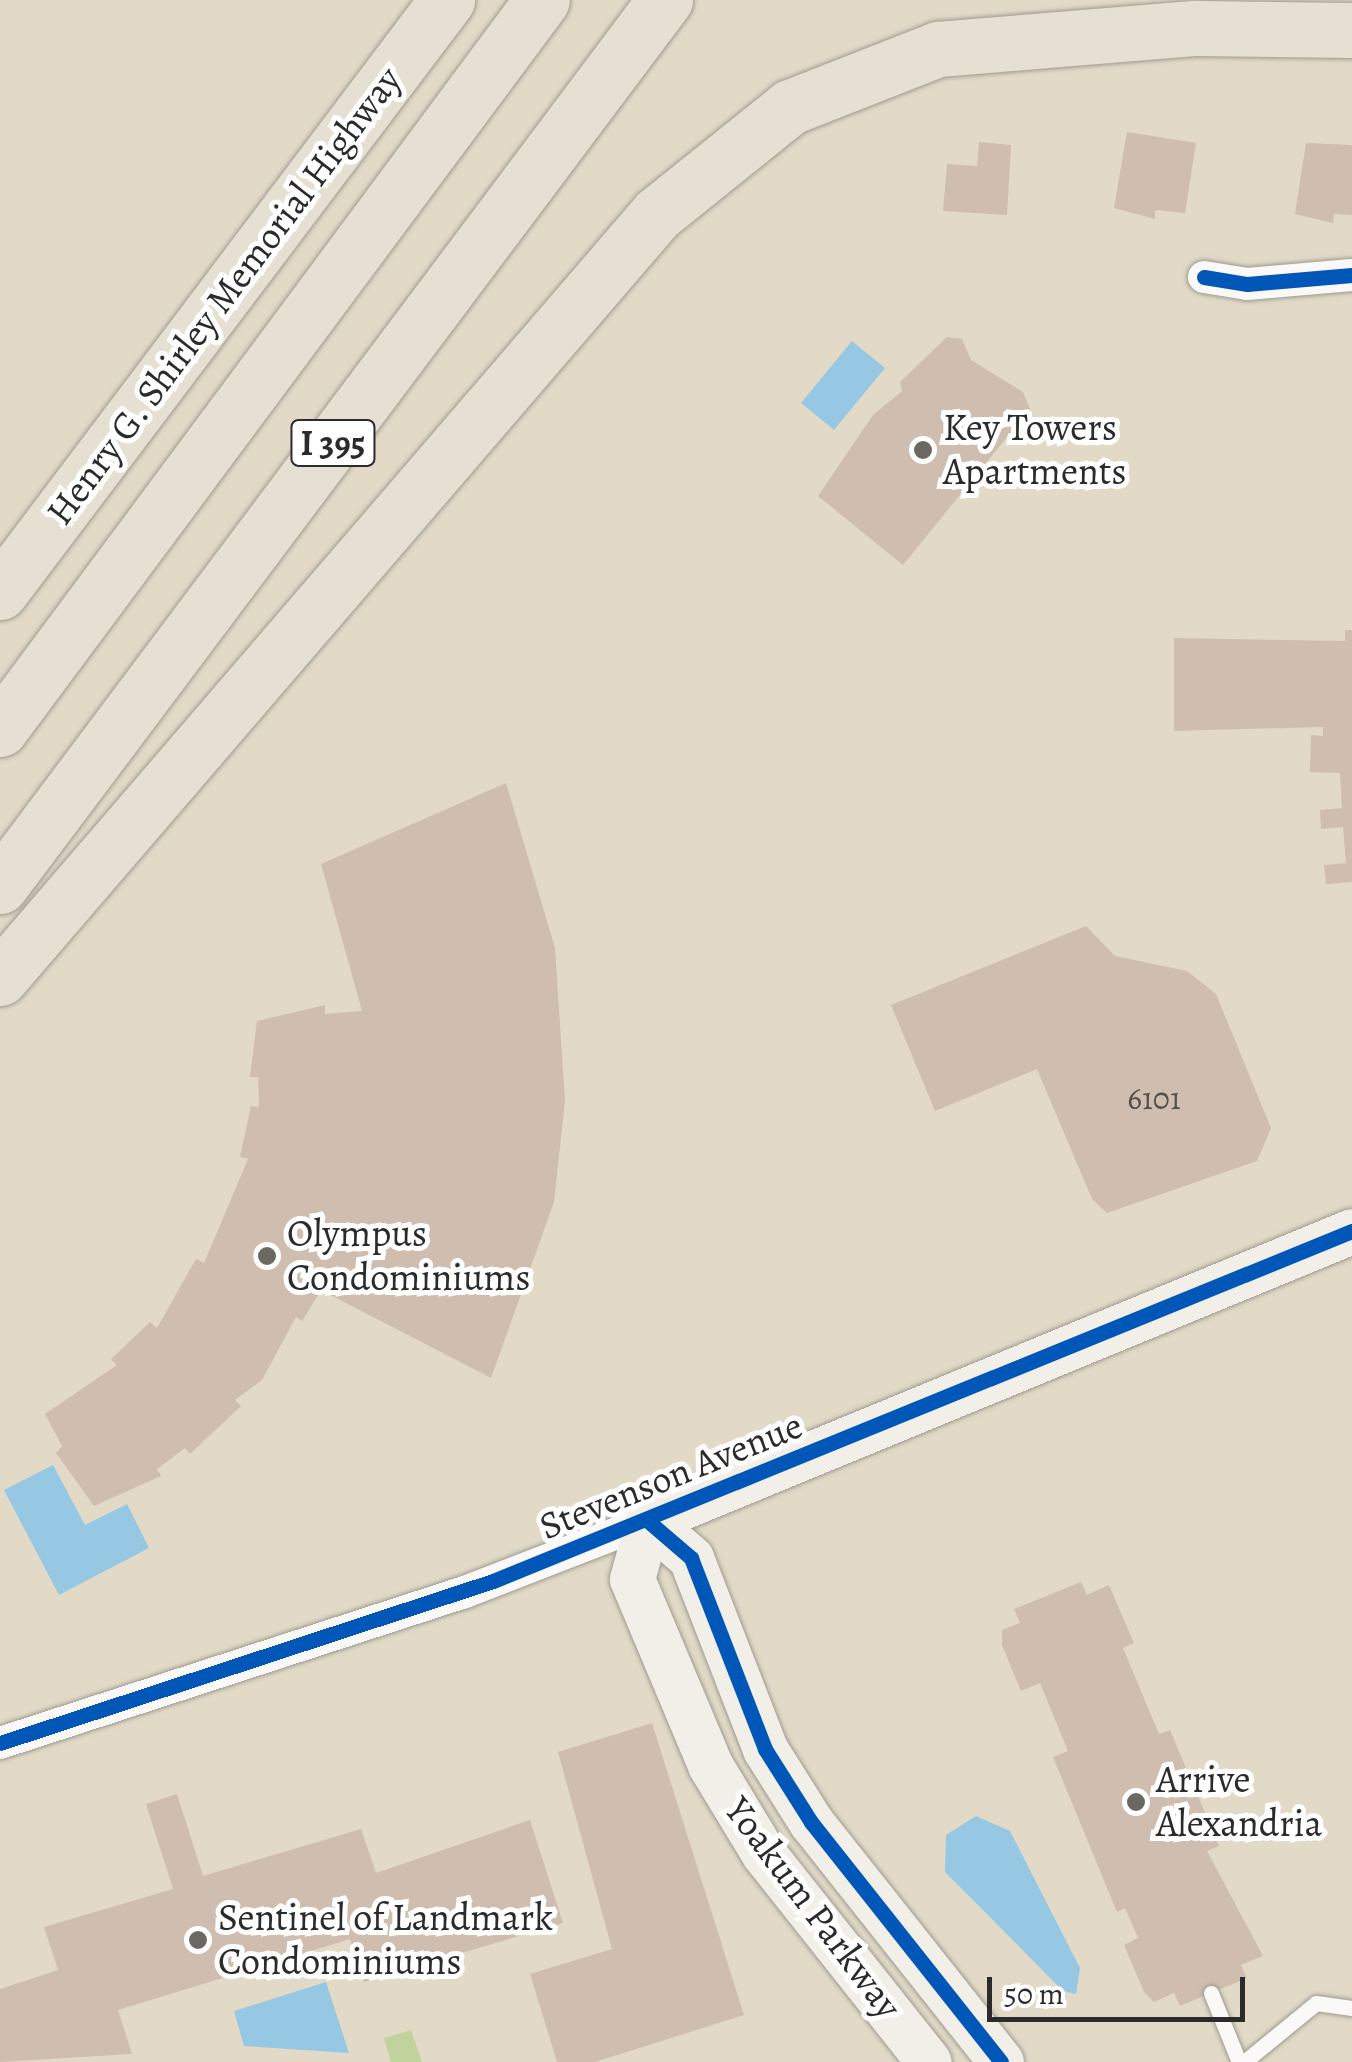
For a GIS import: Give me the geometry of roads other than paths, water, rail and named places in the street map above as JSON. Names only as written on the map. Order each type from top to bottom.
[{"type":"highway","points":[[0,729],[542,0]]},
{"type":"highway","name":"I 395","points":[[0,886],[665,0]]},
{"type":"highway","name":"Henry G. Shirley Memorial Highway","points":[[0,592],[436,13]]},
{"type":"highway","points":[[0,978],[645,228],[790,107],[938,49],[1196,28],[1352,30]]},
{"type":"street","points":[[1204,276],[1247,284],[1352,276]]},
{"type":"street","name":"Stevenson Avenue","points":[[0,1743],[464,1592],[1352,1232]]},
{"type":"street","name":"Yoakum Parkway","points":[[929,2062],[764,1854],[710,1765],[632,1580],[648,1520],[691,1558],[764,1749],[811,1822],[1001,2062]]},
{"type":"lane","points":[[1211,1993],[1242,2062],[1316,2004],[1352,2008]]},
{"type":"water","points":[[852,341],[885,368],[834,430],[801,403]]},
{"type":"water","points":[[53,1465],[85,1525],[127,1504],[149,1548],[59,1595],[4,1490]]},
{"type":"water","points":[[976,1816],[1010,1831],[1080,1968],[1076,1994],[1063,1991],[945,1872],[946,1835]]},
{"type":"water","points":[[326,1982],[349,2053],[244,2046],[234,2011]]},
{"type":"place","name":"Key Towers Apartments","points":[[923,450]]},
{"type":"place","name":"Olympus Condominiums","points":[[267,1256]]},
{"type":"place","name":"Arrive Alexandria","points":[[1136,1802]]},
{"type":"place","name":"Sentinel of Landmark Condominiums","points":[[198,1940]]}]
